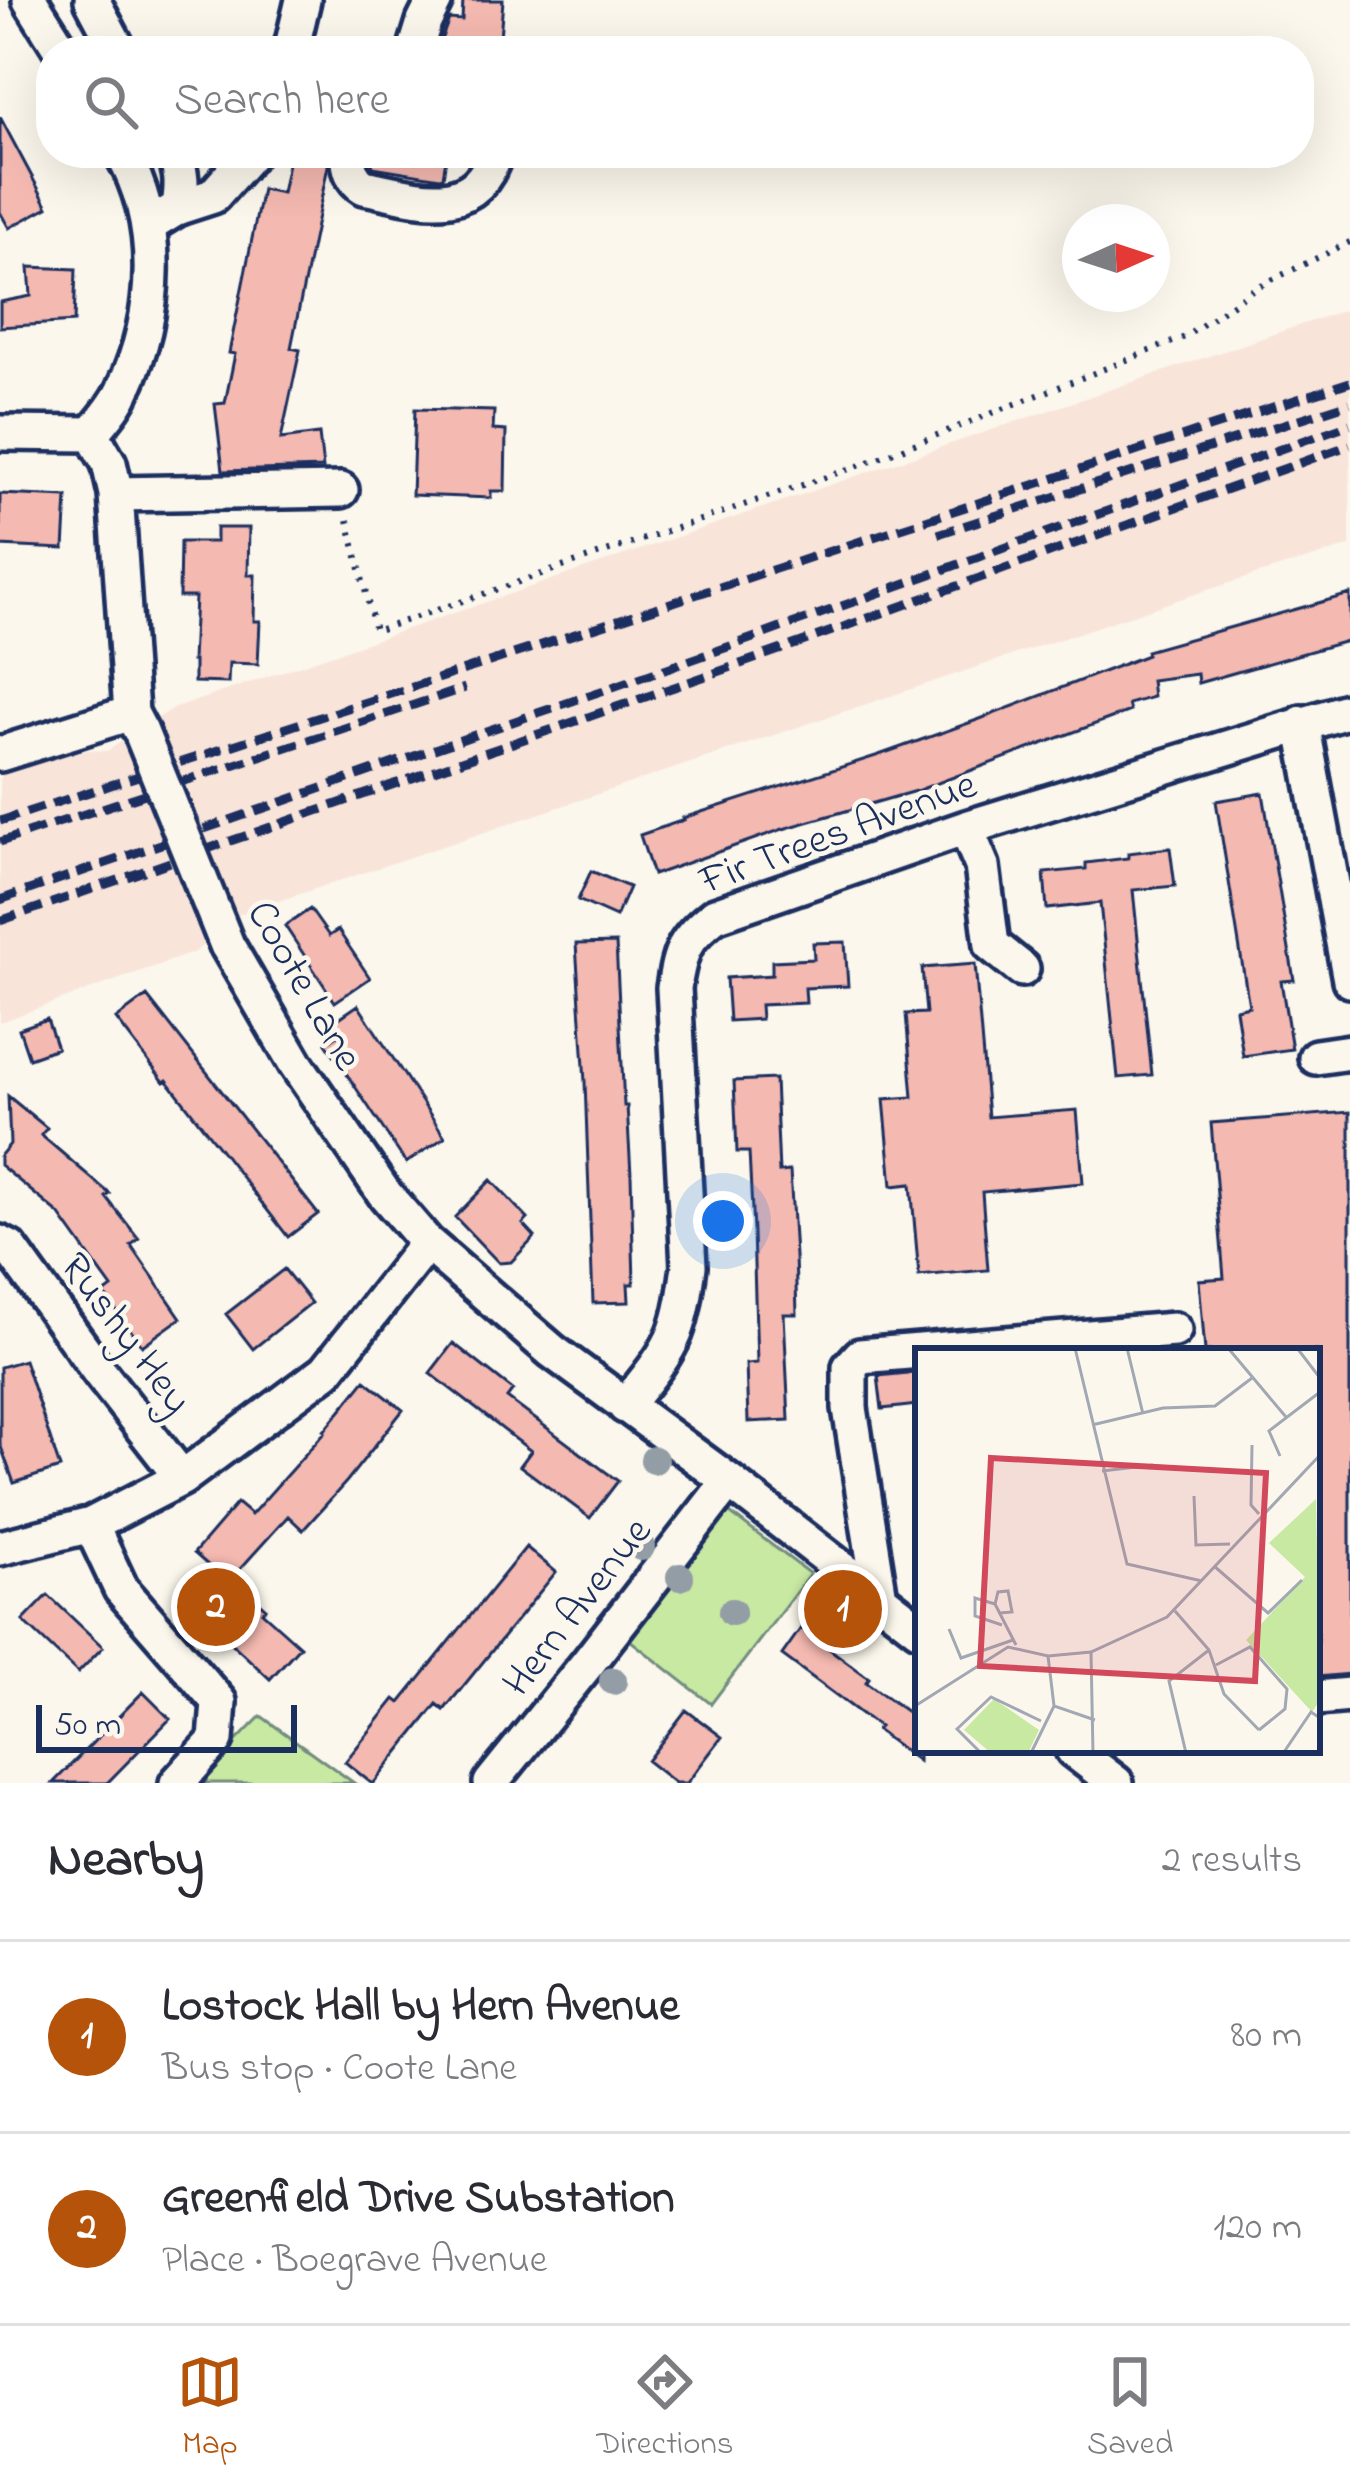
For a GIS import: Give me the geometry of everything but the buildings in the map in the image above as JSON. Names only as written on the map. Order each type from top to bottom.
[{"type":"street","points":[[30,0],[53,36]]},
{"type":"street","points":[[92,0],[111,36]]},
{"type":"street","points":[[295,36],[303,0]]},
{"type":"street","points":[[420,36],[435,0]]},
{"type":"street","points":[[0,434],[92,434],[123,392],[142,340],[151,294],[148,226],[131,168]]},
{"type":"street","points":[[179,207],[180,168]]},
{"type":"street","points":[[148,226],[179,207],[213,196],[238,168]]},
{"type":"street","points":[[350,168],[364,187],[444,199],[476,187],[489,168]]},
{"type":"street","name":"Coote Lane","points":[[92,434],[109,464],[116,494],[136,723],[227,944],[296,1064],[384,1193],[427,1243],[552,1351],[915,1626]]},
{"type":"street","points":[[116,494],[341,490]]},
{"type":"street","name":"Fir Trees Avenue","points":[[625,1406],[675,1334],[686,1292],[689,1266],[674,988],[680,953],[693,932],[715,916],[966,828],[1350,710]]},
{"type":"street","points":[[0,754],[136,723]]},
{"type":"street","points":[[1303,723],[1350,980]]},
{"type":"street","points":[[966,828],[982,866],[992,945],[1022,969]]},
{"type":"street","name":"Rushy Hey","points":[[0,1243],[10,1248],[182,1478]]},
{"type":"street","points":[[0,1548],[91,1525],[182,1478],[326,1371],[427,1243]]},
{"type":"street","points":[[957,1348],[1174,1330]]},
{"type":"street","points":[[880,1598],[850,1408],[850,1367],[860,1356],[915,1351]]},
{"type":"street","name":"Hern Avenue","points":[[490,1783],[729,1481]]},
{"type":"street","points":[[91,1525],[122,1589],[219,1702],[217,1740],[177,1783]]},
{"type":"street","points":[[1320,1698],[1350,1695]]},
{"type":"street","points":[[1079,1753],[1116,1783]]},
{"type":"path","points":[[341,490],[375,631],[861,465],[1185,337],[1255,287],[1350,242]]},
{"type":"shaded area","points":[[1350,308],[1350,546],[237,915],[195,952],[0,1022],[0,770],[88,750],[107,751],[172,709]]},
{"type":"green space","points":[[726,1510],[810,1574],[711,1704],[626,1637]]},
{"type":"green space","points":[[261,1716],[354,1783],[195,1783]]},
{"type":"railway","points":[[0,821],[1350,382]]},
{"type":"railway","points":[[938,534],[1350,403]]},
{"type":"railway","points":[[0,900],[1350,424]]},
{"type":"railway","points":[[0,921],[732,667],[1350,445]]},
{"type":"railway","points":[[0,842],[465,688]]},
{"type":"place","name":"Greenfield Drive Substation","points":[[216,1607]]},
{"type":"place","name":"Lostock Hall by Hern Avenue","points":[[843,1609]]}]
